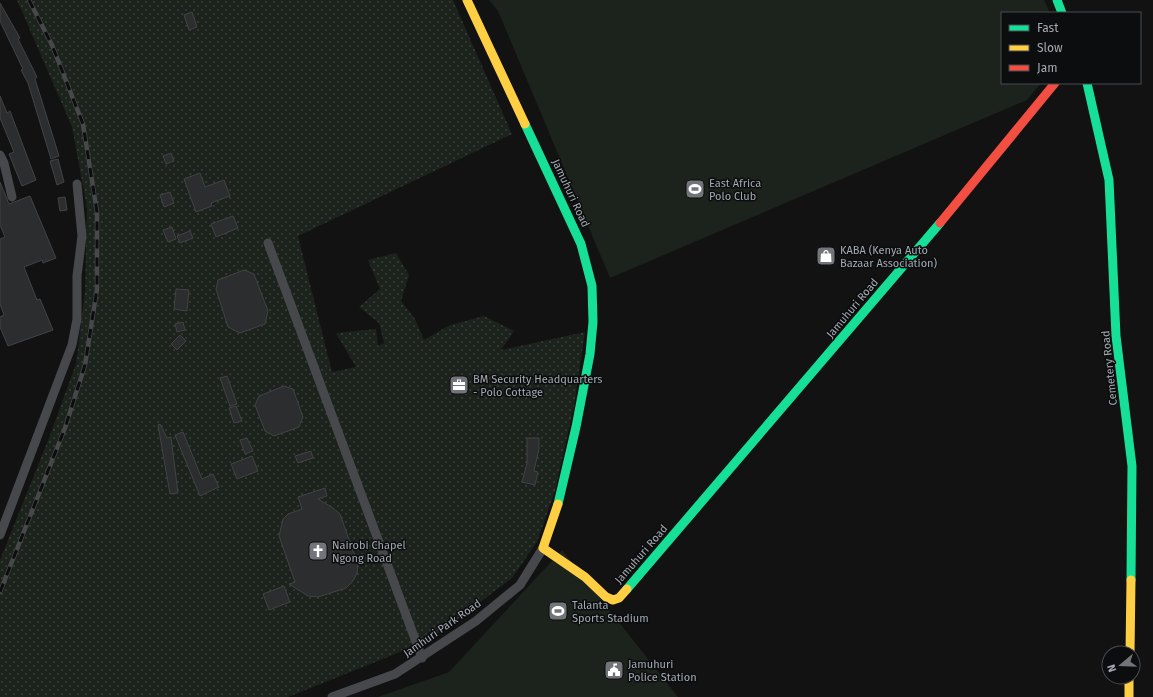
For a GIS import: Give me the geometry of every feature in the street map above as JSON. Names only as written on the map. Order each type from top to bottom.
[{"type":"street","name":"Jamuhuri Road","points":[[467,0],[581,244],[592,286],[593,322],[584,391],[556,511],[543,548],[585,577],[606,597],[613,600],[619,598],[969,188],[1054,84]]},
{"type":"street","points":[[1057,0],[1062,12]]},
{"type":"street","name":"Cemetery Road","points":[[1087,84],[1109,180],[1116,336],[1132,466],[1130,645]]},
{"type":"street","points":[[0,155],[4,163],[12,197]]},
{"type":"street","points":[[0,535],[72,345],[77,320],[77,276],[82,236],[77,184]]},
{"type":"street","points":[[268,243],[422,658]]},
{"type":"street","name":"Jamhuri Park Road","points":[[332,697],[395,674],[422,658],[476,621],[520,585],[543,548]]},
{"type":"street","points":[[1129,685],[1129,697]]},
{"type":"shaded area","points":[[17,0],[453,0],[512,134],[298,236],[332,372],[356,367],[336,333],[376,329],[378,346],[384,343],[379,323],[359,307],[380,289],[368,260],[396,253],[409,275],[401,301],[415,319],[424,340],[450,325],[484,316],[514,331],[501,350],[585,332],[574,406],[555,491],[537,542],[512,578],[430,640],[288,697],[0,697],[0,560],[49,438],[76,364],[85,291],[87,208],[72,127]]},
{"type":"shaded area","name":"East Africa Polo Club","points":[[489,0],[1044,0],[1050,12],[1001,12],[1001,84],[1040,84],[1027,100],[610,278],[498,11]]},
{"type":"shaded area","name":"Talanta Sports Stadium","points":[[562,550],[678,697],[378,697],[449,672]]},
{"type":"building","points":[[0,3],[20,38],[18,39],[37,77],[35,79],[59,156],[51,159],[28,83],[21,70],[23,69],[0,21]]},
{"type":"building","points":[[192,12],[197,27],[189,30],[184,15]]},
{"type":"building","points":[[0,96],[7,113],[10,111],[36,180],[22,186],[9,154],[14,152],[0,118]]},
{"type":"building","points":[[171,153],[174,161],[166,164],[163,156]]},
{"type":"building","points":[[58,159],[64,182],[57,185],[50,161]]},
{"type":"building","points":[[200,173],[205,187],[224,180],[230,196],[211,203],[212,206],[196,212],[184,179]]},
{"type":"building","points":[[0,182],[9,204],[30,196],[56,258],[43,263],[42,260],[24,267],[37,300],[40,299],[53,330],[8,346],[0,327],[0,317],[4,315],[0,304],[0,239],[5,237],[0,225]]},
{"type":"building","points":[[170,192],[174,203],[164,207],[160,195]]},
{"type":"building","points":[[65,197],[67,210],[60,211],[58,198]]},
{"type":"building","points":[[233,216],[238,228],[216,237],[211,224]]},
{"type":"building","points":[[172,227],[176,239],[168,242],[163,230]]},
{"type":"building","points":[[190,231],[193,238],[180,243],[177,236]]},
{"type":"building","points":[[244,270],[254,274],[268,311],[265,324],[240,333],[228,327],[216,289],[218,280]]},
{"type":"building","points":[[176,289],[189,290],[187,311],[174,309]]},
{"type":"building","points":[[183,322],[185,330],[177,332],[175,324]]},
{"type":"building","points":[[180,335],[186,341],[177,350],[171,344]]},
{"type":"building","points":[[227,376],[237,404],[230,406],[220,378]]},
{"type":"building","points":[[284,386],[293,389],[303,417],[299,427],[274,436],[265,431],[255,405],[259,396]]},
{"type":"building","points":[[236,406],[242,421],[234,423],[229,408]]},
{"type":"building","points":[[160,424],[167,438],[171,437],[178,493],[170,494],[158,425]]},
{"type":"building","points":[[183,432],[202,479],[213,474],[219,487],[200,496],[175,435]]},
{"type":"building","points":[[247,438],[253,451],[245,454],[240,440]]},
{"type":"building","points":[[527,438],[539,438],[539,449],[534,471],[538,472],[535,485],[522,482],[527,463]]},
{"type":"building","points":[[311,451],[313,458],[298,463],[295,456]]},
{"type":"building","points":[[252,456],[258,471],[237,479],[231,464]]},
{"type":"building","name":"Nairobi Chapel Ngong Road","points":[[325,488],[327,496],[318,499],[340,514],[358,565],[357,573],[353,581],[346,588],[318,597],[308,596],[289,584],[295,582],[279,536],[283,519],[288,514],[302,509],[298,497]]},
{"type":"building","points":[[284,586],[290,602],[269,610],[263,594]]},
{"type":"railway","points":[[0,592],[65,428],[85,365],[97,289],[97,212],[83,124],[52,45],[29,0]]},
{"type":"traffic: fast","points":[[1057,0],[1062,12]]},
{"type":"traffic: fast","points":[[1087,84],[1109,180],[1116,336],[1132,466],[1131,580]]},
{"type":"traffic: fast","points":[[525,124],[581,244],[592,286],[593,322],[590,354],[576,427],[558,504]]},
{"type":"traffic: fast","points":[[627,589],[940,223]]},
{"type":"traffic: slow","points":[[467,0],[525,124]]},
{"type":"traffic: slow","points":[[558,504],[543,548],[585,577],[606,597],[613,600],[619,598],[627,589]]},
{"type":"traffic: slow","points":[[1130,645],[1131,580]]},
{"type":"traffic: slow","points":[[1129,685],[1129,697]]},
{"type":"traffic: jam","points":[[940,223],[1054,84]]},
{"type":"place","name":"East Africa Polo Club","points":[[695,189]]},
{"type":"place","name":"KABA (Kenya Auto Bazaar Association)","points":[[826,256]]},
{"type":"place","name":"BM Security Headquarters - Polo Cottage","points":[[459,385]]},
{"type":"place","name":"Nairobi Chapel Ngong Road","points":[[318,551]]},
{"type":"place","name":"Talanta Sports Stadium","points":[[558,611]]},
{"type":"place","name":"Jamuhuri Police Station","points":[[614,670]]}]
